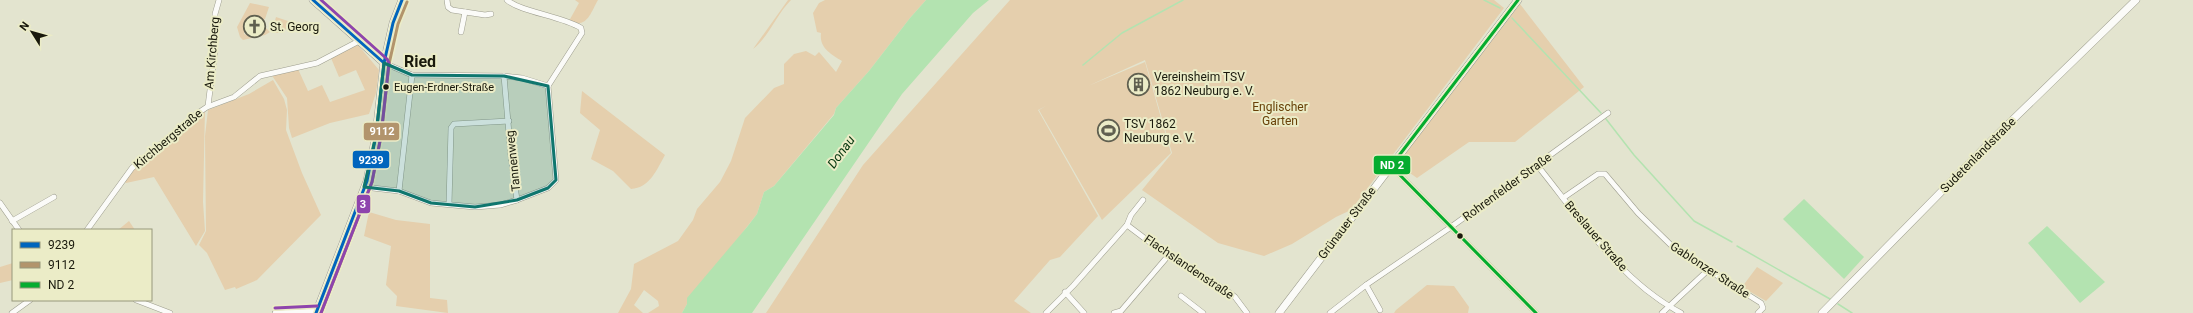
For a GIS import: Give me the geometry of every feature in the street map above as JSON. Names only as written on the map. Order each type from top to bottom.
[{"type":"street","name":"Am Kirchberg","points":[[208,106],[215,50],[215,14],[219,0]]},
{"type":"street","points":[[313,0],[384,63],[412,75],[504,76],[522,78],[548,86]]},
{"type":"street","points":[[275,313],[317,312],[364,186],[376,135],[384,63],[393,23],[402,0]]},
{"type":"street","points":[[447,0],[448,7],[452,10],[491,14]]},
{"type":"street","points":[[364,186],[400,191],[431,203],[475,207],[500,205],[517,200],[548,188],[556,180],[548,86],[582,33],[581,28],[546,14],[513,5],[507,0]]},
{"type":"street","name":"Grünauer Straße","points":[[1279,313],[1518,0]]},
{"type":"street","name":"Sudetenlandstraße","points":[[1822,313],[1997,135],[2136,0]]},
{"type":"street","points":[[461,32],[465,12]]},
{"type":"street","name":"Kirchbergstraße","points":[[88,229],[132,168],[208,106],[234,97],[260,76],[317,63],[360,41]]},
{"type":"street","points":[[400,191],[412,75]]},
{"type":"street","name":"Tannenweg","points":[[504,76],[511,157],[517,200]]},
{"type":"street","name":"Rohrenfelder Straße","points":[[1330,313],[1366,285],[1537,166],[1608,113]]},
{"type":"street","name":"Tannenweg","points":[[449,204],[451,128],[454,124],[509,121]]},
{"type":"street","points":[[1391,166],[1536,313]]},
{"type":"street","name":"Breslauer Straße","points":[[1537,166],[1604,250],[1637,283],[1681,313]]},
{"type":"street","name":"Gablonzer Straße","points":[[1563,198],[1598,174],[1605,174],[1657,232],[1675,249],[1707,271],[1761,303],[1762,308],[1758,313]]},
{"type":"street","points":[[12,221],[54,197]]},
{"type":"street","points":[[1046,313],[1065,292],[1073,286],[1127,225],[1131,215],[1143,200]]},
{"type":"street","points":[[0,203],[18,229]]},
{"type":"street","name":"Flachslandenstraße","points":[[1127,225],[1168,256],[1196,274],[1223,288],[1235,297],[1247,313]]},
{"type":"street","points":[[1114,313],[1123,312],[1168,256]]},
{"type":"street","points":[[1662,313],[1707,271]]},
{"type":"street","points":[[1366,285],[1380,310]]},
{"type":"street","points":[[1065,292],[1084,313]]},
{"type":"street","points":[[1181,296],[1203,313]]},
{"type":"street","points":[[12,313],[29,301]]},
{"type":"street","points":[[139,301],[170,313]]},
{"type":"highlighted area","points":[[384,63],[412,75],[504,76],[548,86],[556,180],[548,188],[517,200],[475,207],[431,203],[399,191],[364,187],[376,135]]},
{"type":"green space","points":[[575,0],[598,0],[590,15],[584,22],[575,23],[569,21],[579,3]]},
{"type":"green space","points":[[788,0],[791,0],[781,12],[764,38],[753,49]]},
{"type":"green space","points":[[825,0],[926,0],[910,18],[869,71],[836,108],[834,114],[774,186],[764,192],[757,214],[687,304],[682,313],[648,313],[659,306],[658,301],[644,290],[634,305],[643,313],[618,313],[631,289],[634,264],[678,241],[693,220],[697,209],[720,182],[731,161],[745,118],[774,88],[784,84],[784,64],[794,54],[806,51],[815,56],[819,52],[836,72],[842,61],[824,47],[821,33],[817,32],[813,13],[819,3]]},
{"type":"green space","name":"Englischer Garten","points":[[1010,0],[1494,0],[1504,8],[1351,210],[1336,217],[1292,244],[1264,256],[1218,243],[1142,190],[1172,153],[1145,60],[1088,86],[1145,62],[1171,153],[1102,220],[1039,110],[1046,106],[1038,110],[1098,216],[1060,257],[1050,260],[1014,301],[1031,313],[766,313],[863,165]]},
{"type":"green space","points":[[250,3],[269,7],[265,19],[244,29],[244,34],[247,35],[264,26],[270,32],[265,35],[243,40],[240,37],[237,27]]},
{"type":"green space","points":[[1520,4],[1584,87],[1515,142],[1469,142],[1417,178],[1397,164]]},
{"type":"green space","points":[[276,17],[291,22],[289,28],[277,33],[272,32]]},
{"type":"green space","points":[[358,45],[379,70],[376,93],[369,114],[330,123],[292,138],[289,128],[287,98],[271,74],[298,69],[308,91],[322,85],[330,102],[365,90],[356,70],[339,77],[331,58]]},
{"type":"green space","points":[[273,80],[284,99],[287,110],[286,130],[302,173],[321,215],[257,280],[236,289],[235,287],[225,290],[207,253],[199,245],[206,231],[205,136],[208,110],[249,94]]},
{"type":"green space","points":[[582,91],[665,155],[656,172],[643,185],[638,188],[631,189],[613,171],[591,159],[600,130],[580,113]]},
{"type":"green space","points":[[205,109],[203,202],[205,231],[196,246],[154,177],[126,183],[124,181],[139,163]]},
{"type":"green space","points":[[369,212],[396,220],[430,224],[430,298],[447,300],[448,313],[396,306],[397,296],[386,285],[391,246],[364,236]]},
{"type":"green space","points":[[129,221],[134,229],[119,229]]},
{"type":"green space","points":[[12,263],[12,280],[0,283],[0,267]]},
{"type":"green space","points":[[1757,267],[1783,283],[1766,301],[1742,287]]},
{"type":"green space","points":[[1427,285],[1454,286],[1469,307],[1468,313],[1394,313]]},
{"type":"water","name":"Donau","points":[[926,0],[989,0],[973,13],[902,94],[752,313],[682,313],[687,304],[687,298],[757,214],[764,192],[774,186],[834,115],[836,108],[869,71],[910,18]]},
{"type":"water","points":[[1804,199],[1864,257],[1844,279],[1783,219]]},
{"type":"water","points":[[2047,226],[2105,282],[2080,303],[2028,243]]},
{"type":"waterway","points":[[1083,65],[1122,33],[1183,0]]},
{"type":"waterway","points":[[1484,0],[1500,8]]},
{"type":"waterway","points":[[1512,18],[1601,113]]},
{"type":"waterway","points":[[1606,119],[1634,155],[1694,221],[1732,242]]},
{"type":"waterway","points":[[1737,246],[1830,299]]},
{"type":"waterway","points":[[1838,304],[1852,313]]},
{"type":"transit line","name":"9239","points":[[313,0],[384,63]]},
{"type":"transit line","name":"3","points":[[321,0],[387,59],[389,63],[381,136],[372,182],[321,313]]},
{"type":"transit line","name":"9239","points":[[316,313],[367,181],[376,135],[384,63],[393,23],[402,0]]},
{"type":"transit line","points":[[1518,0],[1391,166],[1536,313]]},
{"type":"transit line","name":"9112","points":[[321,313],[372,182],[381,136],[389,64],[398,24],[407,2]]},
{"type":"transit line","name":"3","points":[[275,308],[317,306]]},
{"type":"place","name":"St. Georg","points":[[255,27]]},
{"type":"place","name":"Vereinsheim TSV 1862 Neuburg e. V.","points":[[1139,84]]},
{"type":"place","name":"Eugen-Erdner-Straße","points":[[386,87]]},
{"type":"place","name":"TSV 1862 Neuburg e. V.","points":[[1108,131]]},
{"type":"district","name":"Ried","points":[[420,61]]}]
